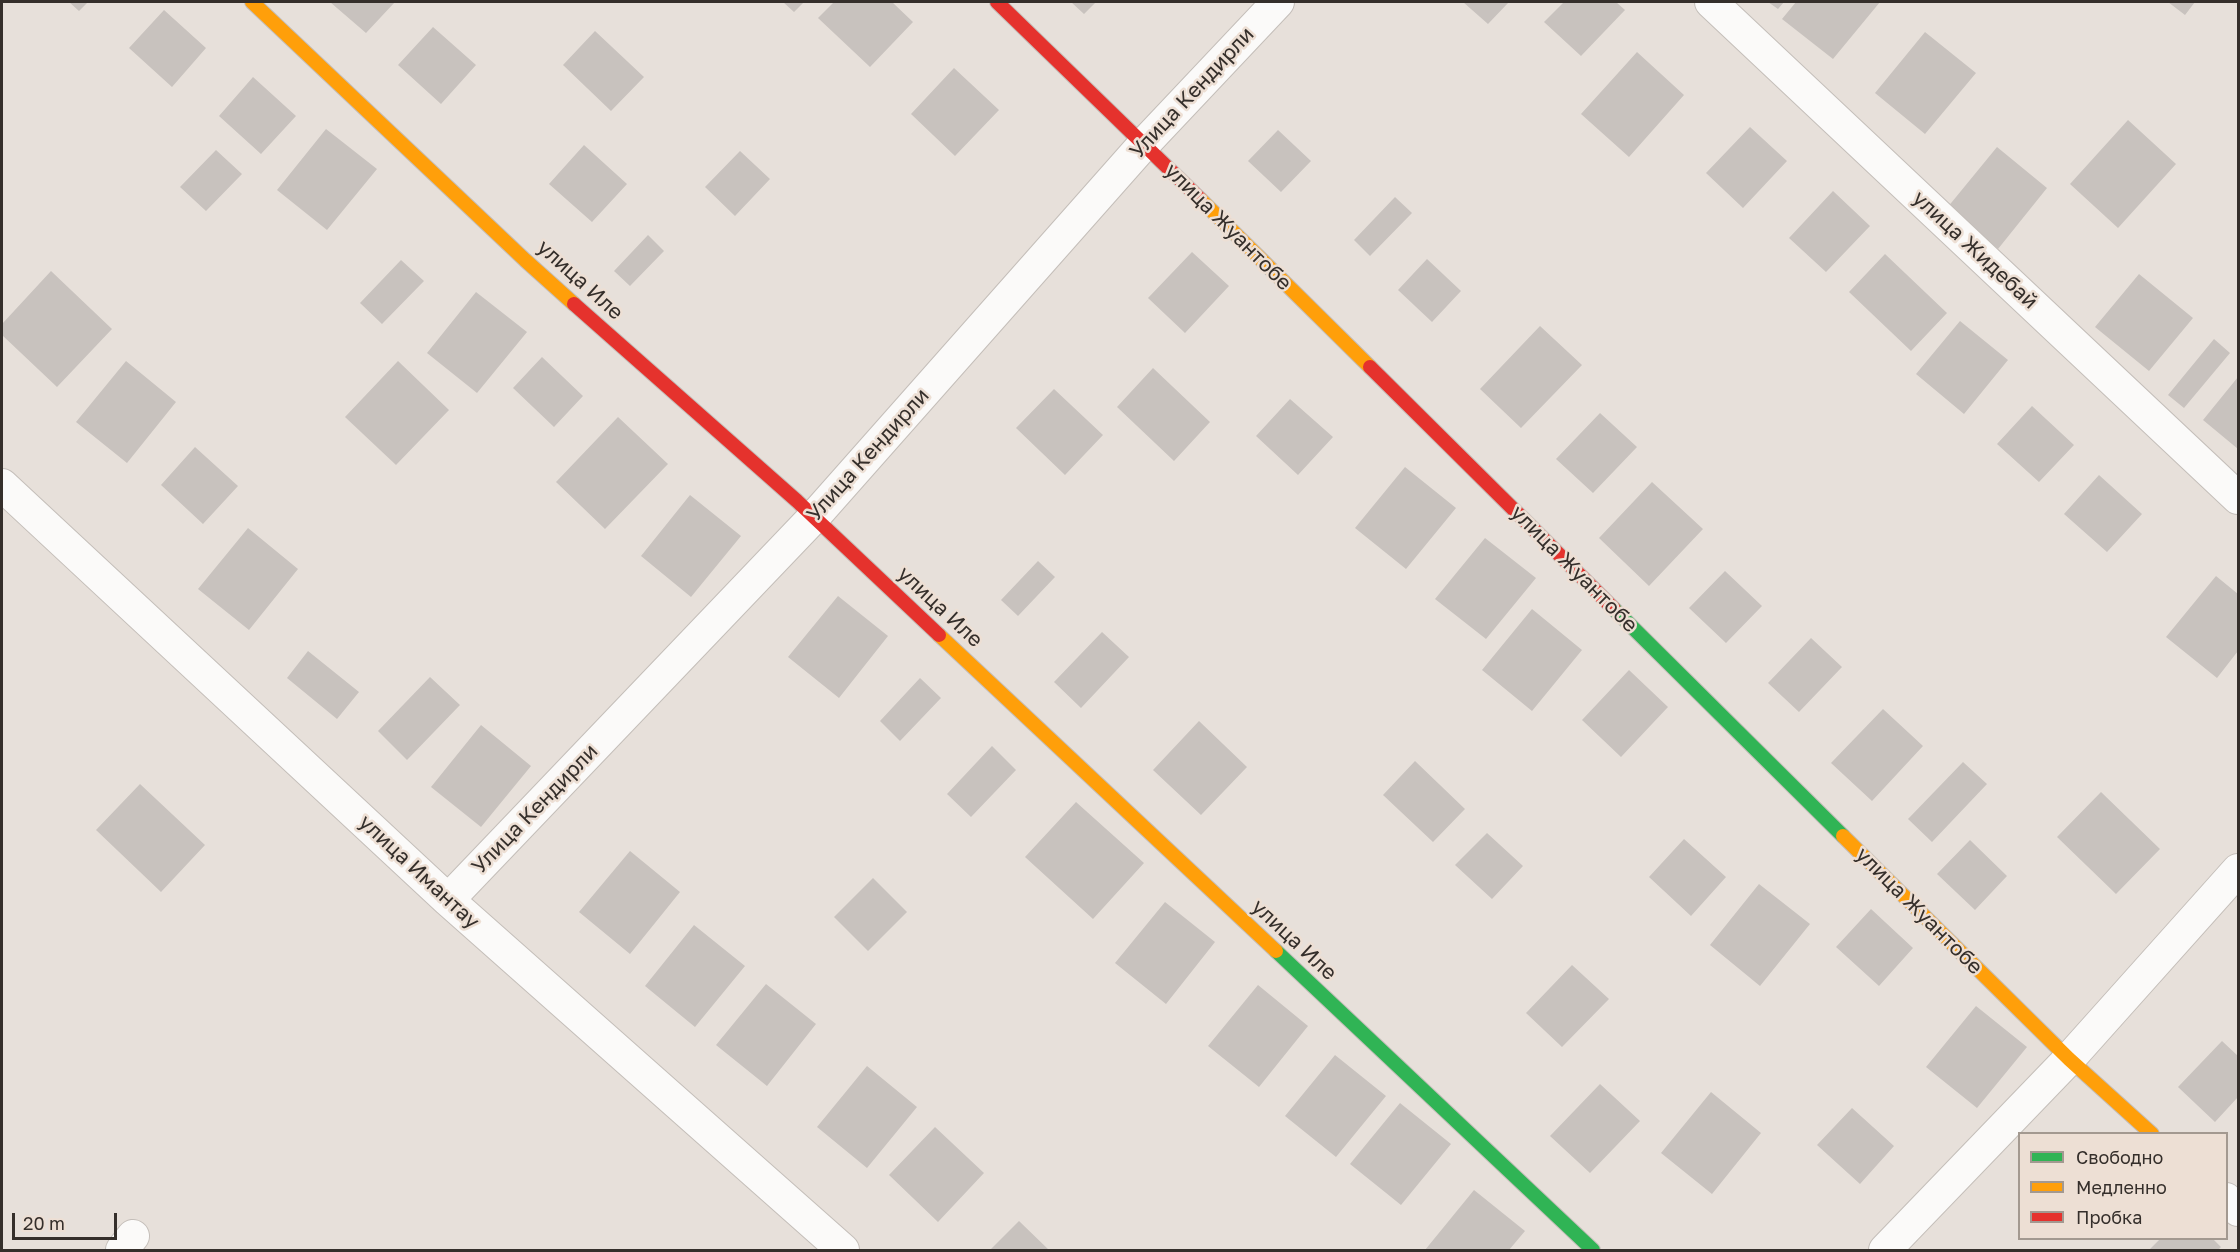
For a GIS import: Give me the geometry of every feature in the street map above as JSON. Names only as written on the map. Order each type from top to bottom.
[{"type":"street","name":"улица Иле","points":[[252,2],[525,260],[814,517],[1593,1251]]},
{"type":"street","name":"улица Жуантобе","points":[[997,2],[1144,144],[2069,1059],[2150,1132]]},
{"type":"street","name":"Улица Кендирли","points":[[448,900],[814,517],[1144,144],[1278,2]]},
{"type":"street","name":"улица Жидебай","points":[[1711,2],[2238,498]]},
{"type":"street","name":"улица Имантау","points":[[2,485],[448,900],[843,1251]]},
{"type":"street","points":[[1885,1251],[2069,1059],[2238,870]]},
{"type":"building","points":[[69,2],[88,2],[79,11]]},
{"type":"building","points":[[330,2],[395,2],[366,33]]},
{"type":"building","points":[[783,2],[804,2],[794,12]]},
{"type":"building","points":[[834,2],[892,2],[913,22],[870,67],[818,18]]},
{"type":"building","points":[[1071,2],[1096,2],[1084,14]]},
{"type":"building","points":[[1463,2],[1509,2],[1488,24]]},
{"type":"building","points":[[1564,2],[1616,2],[1625,10],[1581,56],[1544,22]]},
{"type":"building","points":[[1768,2],[1784,2],[1778,9]]},
{"type":"building","points":[[1796,2],[1880,2],[1833,59],[1782,19]]},
{"type":"building","points":[[2168,2],[2195,2],[2185,15]]},
{"type":"building","points":[[164,10],[206,48],[172,87],[129,48]]},
{"type":"building","points":[[433,27],[476,65],[441,104],[398,65]]},
{"type":"building","points":[[595,31],[644,77],[611,111],[563,65]]},
{"type":"building","points":[[1925,32],[1976,73],[1925,134],[1875,93]]},
{"type":"building","points":[[1637,52],[1684,95],[1629,157],[1581,114]]},
{"type":"building","points":[[954,68],[999,110],[955,156],[911,114]]},
{"type":"building","points":[[253,77],[296,116],[261,154],[219,116]]},
{"type":"building","points":[[2128,120],[2176,164],[2118,228],[2070,184]]},
{"type":"building","points":[[1750,127],[1787,161],[1743,208],[1706,173]]},
{"type":"building","points":[[326,129],[377,169],[327,230],[277,190]]},
{"type":"building","points":[[1278,130],[1311,161],[1281,192],[1248,161]]},
{"type":"building","points":[[584,145],[627,184],[592,222],[549,184]]},
{"type":"building","points":[[1997,147],[2047,188],[1998,249],[1947,208]]},
{"type":"building","points":[[216,150],[242,174],[206,211],[180,187]]},
{"type":"building","points":[[740,151],[770,179],[735,216],[705,187]]},
{"type":"building","points":[[1833,191],[1870,226],[1826,272],[1789,238]]},
{"type":"building","points":[[1395,197],[1412,213],[1370,256],[1354,240]]},
{"type":"building","points":[[648,235],[664,251],[630,286],[614,271]]},
{"type":"building","points":[[1192,252],[1229,286],[1185,333],[1148,298]]},
{"type":"building","points":[[1885,254],[1947,313],[1911,351],[1849,292]]},
{"type":"building","points":[[1427,259],[1461,291],[1432,322],[1398,290]]},
{"type":"building","points":[[401,260],[424,281],[382,324],[360,303]]},
{"type":"building","points":[[51,271],[112,329],[57,387],[2,335],[2,324]]},
{"type":"building","points":[[2139,274],[2193,318],[2149,371],[2095,327]]},
{"type":"building","points":[[476,292],[527,332],[477,393],[427,353]]},
{"type":"building","points":[[1960,321],[2008,360],[1964,414],[1916,374]]},
{"type":"building","points":[[1540,326],[1582,365],[1521,428],[1480,389]]},
{"type":"building","points":[[2214,339],[2230,353],[2184,408],[2168,395]]},
{"type":"building","points":[[542,357],[583,396],[554,427],[513,388]]},
{"type":"building","points":[[126,361],[176,402],[127,463],[76,422]]},
{"type":"building","points":[[398,361],[449,410],[396,465],[345,417]]},
{"type":"building","points":[[1153,368],[1210,422],[1174,461],[1117,407]]},
{"type":"building","points":[[2238,377],[2238,449],[2203,420]]},
{"type":"building","points":[[1054,389],[1103,435],[1065,475],[1016,428]]},
{"type":"building","points":[[1290,399],[1333,437],[1298,475],[1256,436]]},
{"type":"building","points":[[2032,406],[2074,445],[2039,482],[1997,444]]},
{"type":"building","points":[[1600,413],[1637,447],[1593,493],[1556,459]]},
{"type":"building","points":[[618,417],[668,464],[605,529],[556,482]]},
{"type":"building","points":[[195,447],[238,486],[203,524],[161,485]]},
{"type":"building","points":[[1405,467],[1456,508],[1406,569],[1355,528]]},
{"type":"building","points":[[2099,475],[2142,514],[2107,552],[2064,514]]},
{"type":"building","points":[[1652,482],[1703,529],[1649,586],[1599,538]]},
{"type":"building","points":[[690,495],[741,536],[691,597],[641,556]]},
{"type":"building","points":[[248,528],[298,569],[249,630],[198,589]]},
{"type":"building","points":[[1485,538],[1536,578],[1486,639],[1435,599]]},
{"type":"building","points":[[1038,561],[1055,577],[1018,616],[1001,600]]},
{"type":"building","points":[[1725,571],[1762,606],[1726,643],[1689,608]]},
{"type":"building","points":[[2216,576],[2238,594],[2238,651],[2217,678],[2166,637]]},
{"type":"building","points":[[838,596],[888,636],[839,698],[788,657]]},
{"type":"building","points":[[1532,609],[1582,650],[1532,711],[1482,670]]},
{"type":"building","points":[[1102,632],[1129,657],[1081,708],[1054,682]]},
{"type":"building","points":[[1811,638],[1842,667],[1799,712],[1768,683]]},
{"type":"building","points":[[308,651],[359,692],[337,719],[287,678]]},
{"type":"building","points":[[1629,670],[1668,707],[1621,757],[1582,720]]},
{"type":"building","points":[[430,677],[460,705],[407,760],[378,731]]},
{"type":"building","points":[[920,678],[941,698],[900,741],[880,721]]},
{"type":"building","points":[[1883,709],[1923,746],[1872,801],[1831,763]]},
{"type":"building","points":[[1199,721],[1247,767],[1201,815],[1153,770]]},
{"type":"building","points":[[481,725],[531,766],[481,827],[431,787]]},
{"type":"building","points":[[992,746],[1016,770],[971,817],[947,794]]},
{"type":"building","points":[[1415,761],[1465,809],[1433,842],[1383,795]]},
{"type":"building","points":[[1963,762],[1987,784],[1932,842],[1908,819]]},
{"type":"building","points":[[140,784],[205,845],[161,892],[96,830]]},
{"type":"building","points":[[2101,792],[2160,849],[2116,894],[2057,837]]},
{"type":"building","points":[[1076,802],[1144,863],[1093,919],[1025,857]]},
{"type":"building","points":[[1487,833],[1523,866],[1492,899],[1455,865]]},
{"type":"building","points":[[1684,839],[1726,877],[1691,916],[1649,877]]},
{"type":"building","points":[[1970,840],[2007,876],[1975,910],[1937,874]]},
{"type":"building","points":[[630,851],[680,892],[630,954],[579,912]]},
{"type":"building","points":[[873,878],[907,912],[868,951],[834,917]]},
{"type":"building","points":[[1759,884],[1810,924],[1760,986],[1710,945]]},
{"type":"building","points":[[1165,902],[1215,942],[1166,1004],[1115,963]]},
{"type":"building","points":[[1871,909],[1913,948],[1879,986],[1836,947]]},
{"type":"building","points":[[694,925],[745,966],[695,1027],[645,986]]},
{"type":"building","points":[[1572,965],[1609,999],[1562,1047],[1526,1013]]},
{"type":"building","points":[[766,984],[816,1024],[767,1086],[716,1045]]},
{"type":"building","points":[[1258,985],[1308,1026],[1259,1087],[1208,1046]]},
{"type":"building","points":[[1976,1006],[2027,1047],[1977,1108],[1926,1067]]},
{"type":"building","points":[[2222,1041],[2238,1056],[2238,1097],[2215,1122],[2178,1087]]},
{"type":"building","points":[[1335,1055],[1386,1096],[1336,1157],[1285,1116]]},
{"type":"building","points":[[867,1066],[917,1107],[867,1168],[817,1127]]},
{"type":"building","points":[[1600,1084],[1640,1121],[1590,1173],[1550,1136]]},
{"type":"building","points":[[1711,1092],[1761,1133],[1712,1194],[1661,1153]]},
{"type":"building","points":[[1400,1103],[1451,1144],[1401,1205],[1350,1164]]},
{"type":"building","points":[[1852,1108],[1894,1146],[1860,1184],[1817,1145]]},
{"type":"building","points":[[935,1127],[984,1173],[938,1222],[889,1175]]},
{"type":"building","points":[[1474,1190],[1525,1231],[1509,1250],[1425,1250]]},
{"type":"building","points":[[1019,1221],[1049,1250],[990,1250]]},
{"type":"building","points":[[2159,1240],[2214,1240],[2221,1247],[2218,1250],[2149,1250]]},
{"type":"traffic: fast","points":[[1614,609],[1843,836]]},
{"type":"traffic: fast","points":[[1276,951],[1593,1250]]},
{"type":"traffic: slow","points":[[252,2],[574,304]]},
{"type":"traffic: slow","points":[[1200,199],[1370,367]]},
{"type":"traffic: slow","points":[[939,635],[1276,951]]},
{"type":"traffic: slow","points":[[1843,836],[2069,1059],[2150,1132]]},
{"type":"traffic: jam","points":[[997,2],[1200,199]]},
{"type":"traffic: jam","points":[[574,304],[797,501],[939,635]]},
{"type":"traffic: jam","points":[[1370,367],[1614,609]]}]
